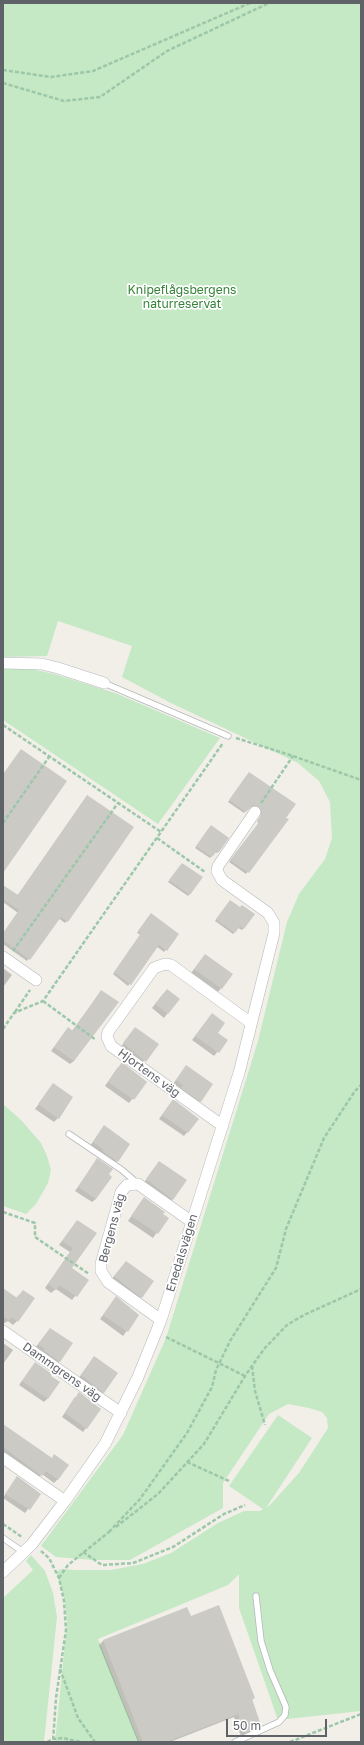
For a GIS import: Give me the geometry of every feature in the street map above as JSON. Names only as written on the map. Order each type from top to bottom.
[{"type":"street","points":[[3,663],[47,666],[104,683]]},
{"type":"street","points":[[219,876],[218,866],[255,812]]},
{"type":"street","name":"Enedalsvägen","points":[[3,1572],[32,1544],[65,1501],[105,1444],[121,1413],[161,1320],[223,1126],[274,933],[274,924],[264,909],[219,876]]},
{"type":"street","points":[[5,959],[36,980]]},
{"type":"street","name":"Hjortens väg","points":[[223,1126],[111,1046],[108,1042],[108,1032],[154,968],[165,964],[171,966],[251,1023]]},
{"type":"street","name":"Bergens väg","points":[[161,1320],[108,1282],[103,1276],[101,1264],[120,1192],[127,1185],[138,1184],[192,1222]]},
{"type":"street","name":"Dammgrens väg","points":[[3,1331],[121,1413]]},
{"type":"street","points":[[3,1458],[65,1501]]},
{"type":"lane","points":[[104,683],[228,736]]},
{"type":"lane","points":[[69,1134],[122,1170],[138,1184]]},
{"type":"lane","points":[[3,1538],[24,1552]]},
{"type":"lane","points":[[235,1742],[279,1722],[285,1716],[286,1706],[270,1670],[261,1641],[256,1596]]},
{"type":"path","points":[[3,70],[51,77],[93,71],[250,3]]},
{"type":"path","points":[[3,83],[64,101],[100,97],[167,51],[269,3]]},
{"type":"path","points":[[3,725],[161,832]]},
{"type":"path","points":[[14,1013],[43,1001],[228,736],[293,756],[361,780]]},
{"type":"path","points":[[255,812],[293,756]]},
{"type":"path","points":[[3,823],[49,757]]},
{"type":"path","points":[[5,959],[118,803]]},
{"type":"path","points":[[157,838],[207,873],[219,876]]},
{"type":"path","points":[[3,1029],[36,980]]},
{"type":"path","points":[[43,1001],[96,1041],[108,1042]]},
{"type":"path","points":[[109,1532],[140,1500],[187,1432],[212,1387],[216,1370],[230,1341],[276,1268],[286,1229],[324,1138],[354,1091],[361,1085]]},
{"type":"path","points":[[3,1212],[35,1223],[35,1237],[90,1275],[103,1276]]},
{"type":"path","points":[[59,1578],[68,1565],[83,1552],[158,1494],[204,1444],[244,1376],[264,1349],[287,1326],[304,1314],[361,1288]]},
{"type":"path","points":[[156,1333],[244,1376]]},
{"type":"path","points":[[252,1366],[255,1391],[265,1425]]},
{"type":"path","points":[[187,1462],[229,1481]]},
{"type":"path","points":[[83,1552],[102,1565],[133,1563],[173,1547],[224,1514],[245,1505]]},
{"type":"path","points":[[3,1524],[49,1558],[59,1578],[64,1601],[66,1630],[60,1669],[53,1740]]},
{"type":"path","points":[[60,1669],[78,1718],[95,1742]]},
{"type":"path","points":[[290,1742],[361,1714]]},
{"type":"path","points":[[47,1742],[63,1738],[80,1742]]},
{"type":"green space","name":"Knipeflågsbergens naturreservat","points":[[3,3],[361,3],[361,1711],[278,1720],[239,1608],[239,1574],[228,1585],[98,1639],[139,1742],[55,1742],[67,1624],[65,1600],[56,1572],[61,1569],[111,1570],[143,1564],[171,1553],[218,1523],[244,1511],[260,1511],[263,1509],[229,1486],[278,1415],[312,1438],[266,1508],[299,1473],[328,1428],[327,1418],[322,1412],[309,1408],[288,1404],[269,1414],[223,1483],[223,1508],[130,1560],[93,1560],[56,1557],[41,1546],[123,1435],[166,1338],[258,1041],[287,922],[299,894],[325,859],[332,838],[330,802],[319,781],[298,763],[171,703],[122,677],[132,646],[58,621],[47,656],[3,657]]},
{"type":"green space","points":[[27,668],[54,674],[115,693],[220,738],[158,824],[3,720],[3,669]]},
{"type":"green space","points":[[3,1104],[21,1120],[41,1143],[51,1170],[48,1183],[36,1204],[26,1214],[3,1206]]},
{"type":"green space","points":[[31,1555],[45,1571],[53,1593],[57,1617],[44,1742],[3,1742],[3,1598],[33,1570],[26,1561]]},
{"type":"building","points":[[21,749],[67,781],[3,873],[3,774]]},
{"type":"building","points":[[249,772],[296,804],[286,818],[289,819],[249,873],[230,860],[260,821],[258,820],[262,813],[261,809],[255,805],[246,812],[229,800]]},
{"type":"building","points":[[87,795],[134,827],[68,922],[61,917],[30,960],[3,940],[3,933],[19,910],[3,899],[3,885],[18,895]]},
{"type":"building","points":[[211,825],[229,838],[219,852],[217,851],[212,857],[196,846]]},
{"type":"building","points":[[182,863],[203,877],[190,895],[169,880]]},
{"type":"building","points":[[230,900],[240,907],[242,905],[255,914],[244,929],[240,926],[235,933],[216,919]]},
{"type":"building","points":[[151,913],[179,934],[167,951],[159,945],[131,985],[114,972],[141,933],[138,931]]},
{"type":"building","points":[[205,954],[233,974],[222,989],[194,969]]},
{"type":"building","points":[[167,989],[180,999],[168,1014],[155,1004]]},
{"type":"building","points":[[101,990],[119,1002],[74,1061],[54,1047],[68,1027],[73,1031]]},
{"type":"building","points":[[212,1013],[225,1023],[218,1033],[228,1040],[219,1053],[195,1036]]},
{"type":"building","points":[[135,1027],[159,1044],[146,1062],[123,1043]]},
{"type":"building","points":[[122,1062],[147,1082],[134,1100],[108,1082]]},
{"type":"building","points":[[186,1065],[213,1084],[201,1102],[181,1088],[183,1085],[176,1080]]},
{"type":"building","points":[[53,1083],[73,1097],[59,1119],[38,1104]]},
{"type":"building","points":[[173,1099],[199,1119],[188,1133],[162,1115]]},
{"type":"building","points":[[104,1125],[130,1144],[118,1162],[102,1151],[104,1150],[93,1142]]},
{"type":"building","points":[[97,1158],[113,1169],[109,1174],[112,1177],[96,1199],[78,1187]]},
{"type":"building","points":[[159,1161],[187,1180],[173,1200],[146,1179]]},
{"type":"building","points":[[144,1197],[165,1212],[163,1214],[169,1218],[158,1234],[131,1216]]},
{"type":"building","points":[[77,1220],[97,1233],[72,1268],[89,1280],[77,1297],[59,1285],[56,1290],[48,1284],[73,1248],[62,1241]]},
{"type":"building","points":[[126,1261],[154,1281],[142,1298],[114,1276]]},
{"type":"building","points":[[3,1288],[17,1298],[23,1290],[35,1298],[18,1322],[12,1317],[9,1320],[3,1316]]},
{"type":"building","points":[[116,1296],[139,1315],[128,1332],[103,1315]]},
{"type":"building","points":[[50,1328],[73,1343],[60,1362],[43,1350],[45,1349],[38,1344]]},
{"type":"building","points":[[94,1356],[118,1373],[104,1393],[81,1375]]},
{"type":"building","points":[[35,1362],[52,1374],[51,1376],[60,1382],[48,1399],[22,1381]]},
{"type":"building","points":[[79,1392],[101,1409],[87,1429],[65,1413]]},
{"type":"building","points":[[3,1424],[52,1458],[54,1454],[69,1465],[58,1480],[46,1471],[42,1476],[3,1447]]},
{"type":"building","points":[[17,1476],[41,1494],[30,1510],[5,1494]]},
{"type":"building","points":[[219,1605],[255,1698],[252,1699],[261,1725],[245,1733],[238,1714],[166,1742],[143,1742],[103,1640],[187,1607],[191,1616]]}]
